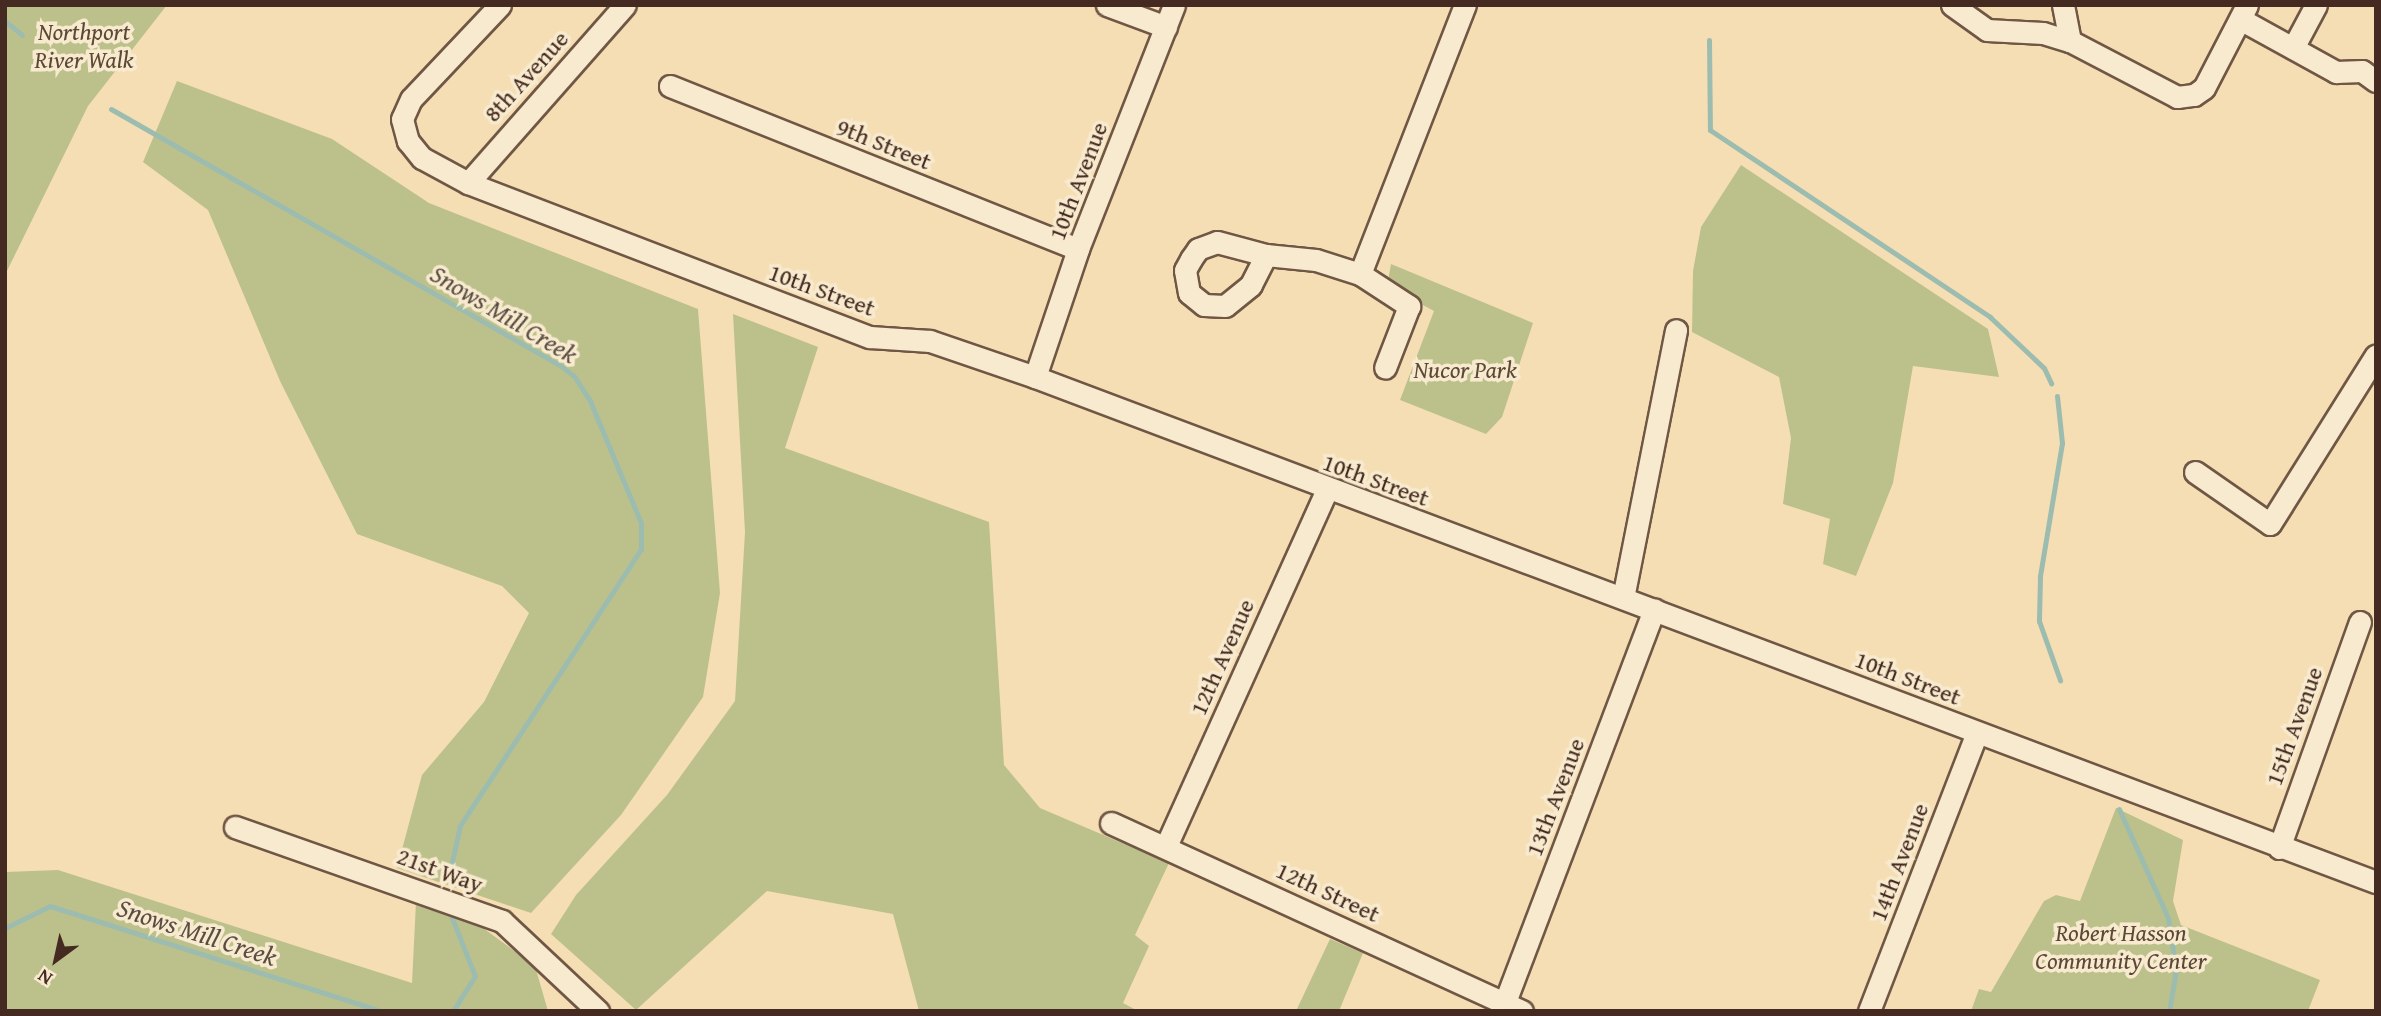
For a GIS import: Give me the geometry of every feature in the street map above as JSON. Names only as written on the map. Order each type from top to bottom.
[{"type":"street","name":"10th Street","points":[[500,5],[411,99],[402,119],[408,141],[422,158],[468,183],[870,337],[930,341],[1035,377],[1327,490],[1654,609],[2278,848],[2376,882]]},
{"type":"street","name":"8th Avenue","points":[[468,183],[625,5]]},
{"type":"street","points":[[1107,5],[1166,27]]},
{"type":"street","name":"10th Avenue","points":[[1035,377],[1079,249],[1174,5]]},
{"type":"street","points":[[1360,274],[1465,5]]},
{"type":"street","points":[[1952,5],[1987,30],[2043,33],[2070,41],[2177,97],[2194,95],[2204,88],[2244,12],[2293,48],[2336,72],[2371,70]]},
{"type":"street","points":[[2063,5],[2070,41]]},
{"type":"street","points":[[2293,48],[2316,5]]},
{"type":"street","name":"9th Street","points":[[670,86],[1079,249]]},
{"type":"street","points":[[1266,255],[1316,260],[1360,274],[1409,306],[1385,368]]},
{"type":"street","points":[[1623,598],[1675,330]]},
{"type":"street","points":[[2195,472],[2270,524],[2376,355]]},
{"type":"street","name":"12th Avenue","points":[[1166,846],[1327,490]]},
{"type":"street","name":"13th Avenue","points":[[1513,1007],[1654,609]]},
{"type":"street","name":"15th Avenue","points":[[2278,848],[2360,622]]},
{"type":"street","name":"14th Avenue","points":[[1869,1011],[1978,733]]},
{"type":"street","name":"12th Street","points":[[1111,823],[1513,1007]]},
{"type":"street","name":"21st Way","points":[[235,827],[502,921],[598,1011]]},
{"type":"green space","name":"Northport River Walk","points":[[5,5],[167,5],[88,106],[5,275]]},
{"type":"green space","points":[[177,81],[332,139],[429,203],[698,309],[720,593],[703,697],[621,815],[531,913],[397,868],[422,775],[484,702],[529,613],[502,586],[357,534],[280,381],[208,210],[143,162]]},
{"type":"green space","points":[[1741,165],[1988,329],[1999,377],[1913,366],[1893,483],[1856,576],[1823,564],[1830,519],[1783,504],[1791,438],[1779,377],[1692,332],[1693,271],[1701,227]]},
{"type":"green space","name":"Nucor Park","points":[[1391,264],[1533,323],[1502,417],[1486,434],[1400,400],[1434,311],[1387,286]]},
{"type":"green space","points":[[733,314],[818,347],[785,448],[989,522],[1004,765],[1040,808],[1169,863],[1135,935],[1149,946],[1123,1003],[1138,1011],[919,1011],[893,914],[767,891],[636,1010],[551,934],[576,895],[667,795],[735,701],[745,532]]},
{"type":"green space","name":"Robert Hasson Community Center","points":[[2116,808],[2183,840],[2173,901],[2181,925],[2320,980],[2308,1011],[1971,1011],[1979,989],[1991,992],[2044,901],[2056,895],[2080,901]]},
{"type":"green space","points":[[58,870],[412,983],[416,902],[479,925],[535,966],[548,1011],[5,1011],[5,872]]},
{"type":"green space","points":[[1330,939],[1363,953],[1339,1011],[1296,1011]]},
{"type":"waterway","name":"Snows Mill Creek","points":[[5,21],[22,35]]},
{"type":"waterway","points":[[1709,40],[1710,130],[1990,317],[2044,368],[2051,383]]},
{"type":"waterway","name":"Snows Mill Creek","points":[[111,109],[561,366],[574,376],[590,401],[641,523],[641,549],[460,826],[451,866]]},
{"type":"waterway","points":[[2057,396],[2062,443],[2040,576],[2039,621],[2060,680]]},
{"type":"waterway","points":[[2119,809],[2168,918],[2176,970],[2169,1011]]},
{"type":"waterway","name":"Snows Mill Creek","points":[[5,928],[50,906],[381,1011]]},
{"type":"waterway","name":"Snows Mill Creek","points":[[452,918],[475,976],[453,1011]]}]
